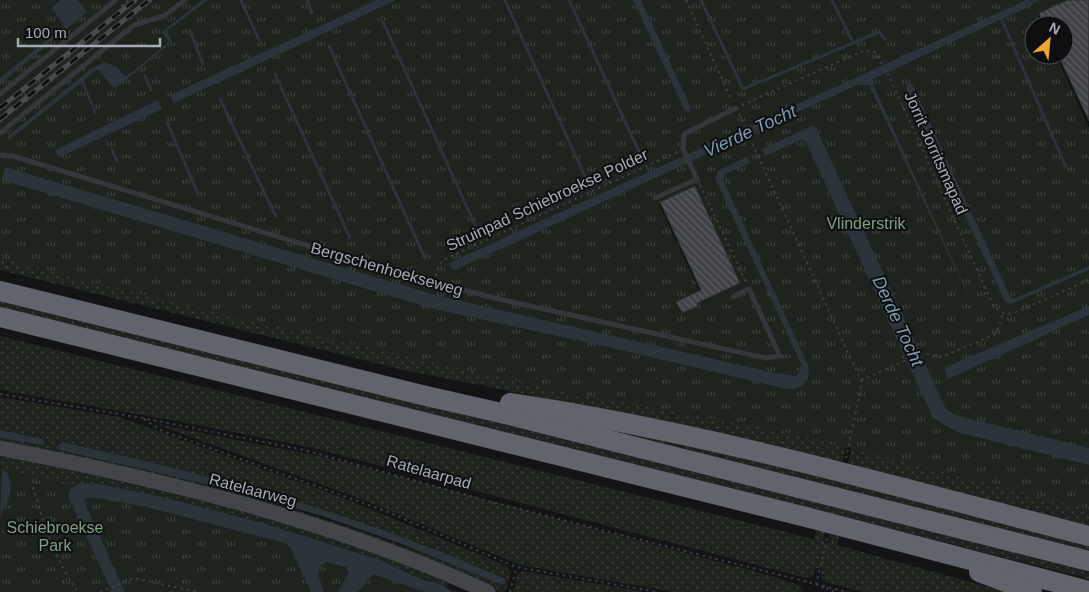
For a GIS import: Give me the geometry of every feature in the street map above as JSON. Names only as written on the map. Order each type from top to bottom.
[{"type":"highway","points":[[0,291],[426,396],[507,414],[1089,561]]},
{"type":"highway","points":[[0,316],[924,547],[1089,591]]},
{"type":"highway","points":[[426,396],[506,403],[639,426],[742,449],[1089,536]]},
{"type":"highway","points":[[924,547],[1003,583],[1032,592]]},
{"type":"street","name":"Ratelaarweg","points":[[0,448],[153,481],[303,522],[408,558],[488,592]]},
{"type":"lane","points":[[0,94],[116,0]]},
{"type":"lane","points":[[0,132],[134,25],[164,16],[186,0]]},
{"type":"lane","points":[[655,198],[697,179],[684,150],[682,139],[687,131],[736,108]]},
{"type":"lane","name":"Bergschenhoekseweg","points":[[0,155],[12,156],[238,226],[434,283],[765,358],[780,356],[749,289]]},
{"type":"lane","points":[[732,297],[749,289]]},
{"type":"path","points":[[150,3],[153,0]]},
{"type":"path","points":[[686,0],[736,108]]},
{"type":"path","name":"Jorrit Jorritsmapad","points":[[736,108],[863,51],[875,52],[889,76],[993,305],[1003,313]]},
{"type":"path","points":[[742,122],[861,380],[862,392],[851,437]]},
{"type":"path","name":"Struinpad Schiebroekse Polder","points":[[434,283],[439,264],[443,260],[684,150]]},
{"type":"path","points":[[697,179],[749,289]]},
{"type":"path","points":[[861,380],[922,354],[942,357],[994,334],[998,329],[1003,313],[1014,313],[1089,280]]},
{"type":"path","name":"Ratelaarpad","points":[[0,394],[142,418],[304,450],[488,500],[847,592]]},
{"type":"path","points":[[142,418],[160,430],[388,512],[516,567],[658,592]]},
{"type":"path","points":[[33,487],[44,526],[60,566],[78,592]]},
{"type":"path","points":[[510,592],[516,567]]},
{"type":"path","points":[[816,584],[819,570]]},
{"type":"path","points":[[100,592],[128,579],[198,592]]},
{"type":"path","points":[[822,586],[824,592]]},
{"type":"path","points":[[822,586],[834,592]]},
{"type":"green space","name":"Vlinderstrik","points":[[0,0],[1089,0],[1089,509],[778,430],[559,391],[209,311],[0,258]]},
{"type":"green space","points":[[0,159],[858,397],[838,480],[843,481],[865,394],[1089,465],[1089,553],[873,517],[1089,571],[1089,579],[844,517],[837,545],[1006,592],[863,592],[825,582],[821,578],[822,569],[816,568],[813,576],[806,578],[313,448],[193,424],[0,390],[0,336],[814,539],[821,512],[0,307],[0,299],[663,444],[592,424],[642,417],[403,370],[0,270]],"holes":[[[830,514],[835,515],[828,543],[823,541]]]},
{"type":"green space","points":[[0,397],[119,417],[338,496],[505,565],[511,572],[506,591],[500,592],[439,566],[0,444],[0,438],[41,445],[42,439],[0,430]],"holes":[[[62,442],[175,468],[287,499],[451,556],[506,581],[502,585],[420,552],[298,510],[116,461],[60,450],[58,447]]]},
{"type":"green space","points":[[156,424],[324,457],[769,575],[801,586],[803,592],[674,592],[520,565],[366,501]]},
{"type":"green space","points":[[0,453],[225,504],[351,542],[449,583],[446,587],[420,579],[381,560],[259,522],[163,497],[80,483],[0,592]]},
{"type":"green space","name":"Schiebroekse Park","points":[[0,468],[219,517],[460,592],[0,592]]},
{"type":"green space","points":[[523,571],[645,592],[513,592],[517,574]]},
{"type":"water","points":[[60,0],[78,0],[87,12],[0,84],[0,78],[64,26],[52,8]]},
{"type":"water","points":[[202,0],[208,0],[167,31],[172,42],[117,87],[113,87],[98,69],[85,79],[84,83],[97,113],[95,114],[82,84],[78,85],[9,140],[8,136],[92,68],[105,62],[117,67],[125,76],[131,73],[169,42],[162,32]]},
{"type":"water","points":[[377,0],[396,0],[174,103],[170,95]]},
{"type":"water","points":[[633,0],[641,0],[691,108],[689,112],[685,111]]},
{"type":"water","points":[[1026,0],[1030,0],[1032,5],[873,79],[872,82],[983,327],[869,85],[857,85],[453,271],[449,263]]},
{"type":"water","points":[[908,83],[912,84],[1011,298],[1014,299],[1089,266],[1089,270],[1011,304],[1005,302],[906,88]]},
{"type":"water","points":[[158,100],[162,109],[58,158],[55,150]]},
{"type":"water","name":"Derde Tocht","points":[[812,126],[816,128],[946,409],[955,415],[1089,448],[1089,465],[957,432],[933,418],[806,142],[801,140],[765,156],[762,149]]},
{"type":"water","points":[[747,157],[750,163],[725,174],[723,180],[808,365],[809,375],[807,380],[797,388],[787,389],[434,309],[2,180],[5,167],[439,296],[770,372],[796,376],[803,368],[715,178],[719,170]]},
{"type":"water","points":[[1089,306],[1089,315],[948,379],[944,368]]},
{"type":"water","points":[[0,430],[42,439],[45,443],[41,445],[0,438]]},
{"type":"water","points":[[62,442],[175,468],[342,516],[451,556],[505,579],[505,583],[502,585],[399,543],[322,516],[223,488],[60,450],[58,445]]},
{"type":"water","points":[[2,468],[10,478],[11,485],[9,498],[0,515]]},
{"type":"water","points":[[80,483],[98,484],[163,497],[259,522],[381,560],[420,579],[443,585],[452,592],[425,592],[373,574],[358,592],[338,592],[349,572],[349,568],[327,562],[320,566],[318,574],[324,592],[311,592],[289,545],[285,543],[143,506],[89,497],[84,500],[87,508],[125,592],[112,592],[68,496],[70,489]]},
{"type":"building","points":[[1068,0],[1089,0],[1089,121],[1063,65],[1074,65],[1074,15],[1040,15],[1039,13]]},
{"type":"building","points":[[695,186],[740,283],[697,303],[698,306],[682,313],[676,302],[701,290],[660,202]]},
{"type":"waterway","points":[[241,0],[259,40]]},
{"type":"waterway","points":[[307,0],[312,13]]},
{"type":"waterway","points":[[505,0],[587,181]]},
{"type":"waterway","points":[[569,0],[642,158]]},
{"type":"waterway","points":[[701,0],[743,89],[879,32],[885,39]]},
{"type":"waterway","points":[[832,0],[853,43]]},
{"type":"waterway","name":"Vierde Tocht","points":[[1028,4],[1037,0]]},
{"type":"waterway","points":[[1001,18],[1066,167]]},
{"type":"waterway","points":[[383,22],[475,225]]},
{"type":"waterway","points":[[190,31],[203,64]]},
{"type":"waterway","points":[[329,46],[425,258]]},
{"type":"waterway","points":[[275,74],[350,238]]},
{"type":"waterway","points":[[145,76],[151,90]]},
{"type":"waterway","points":[[220,99],[276,217]]},
{"type":"waterway","points":[[167,122],[198,194]]},
{"type":"waterway","points":[[112,149],[117,161]]},
{"type":"railway","points":[[0,108],[135,0]]},
{"type":"railway","points":[[0,119],[149,0]]}]
